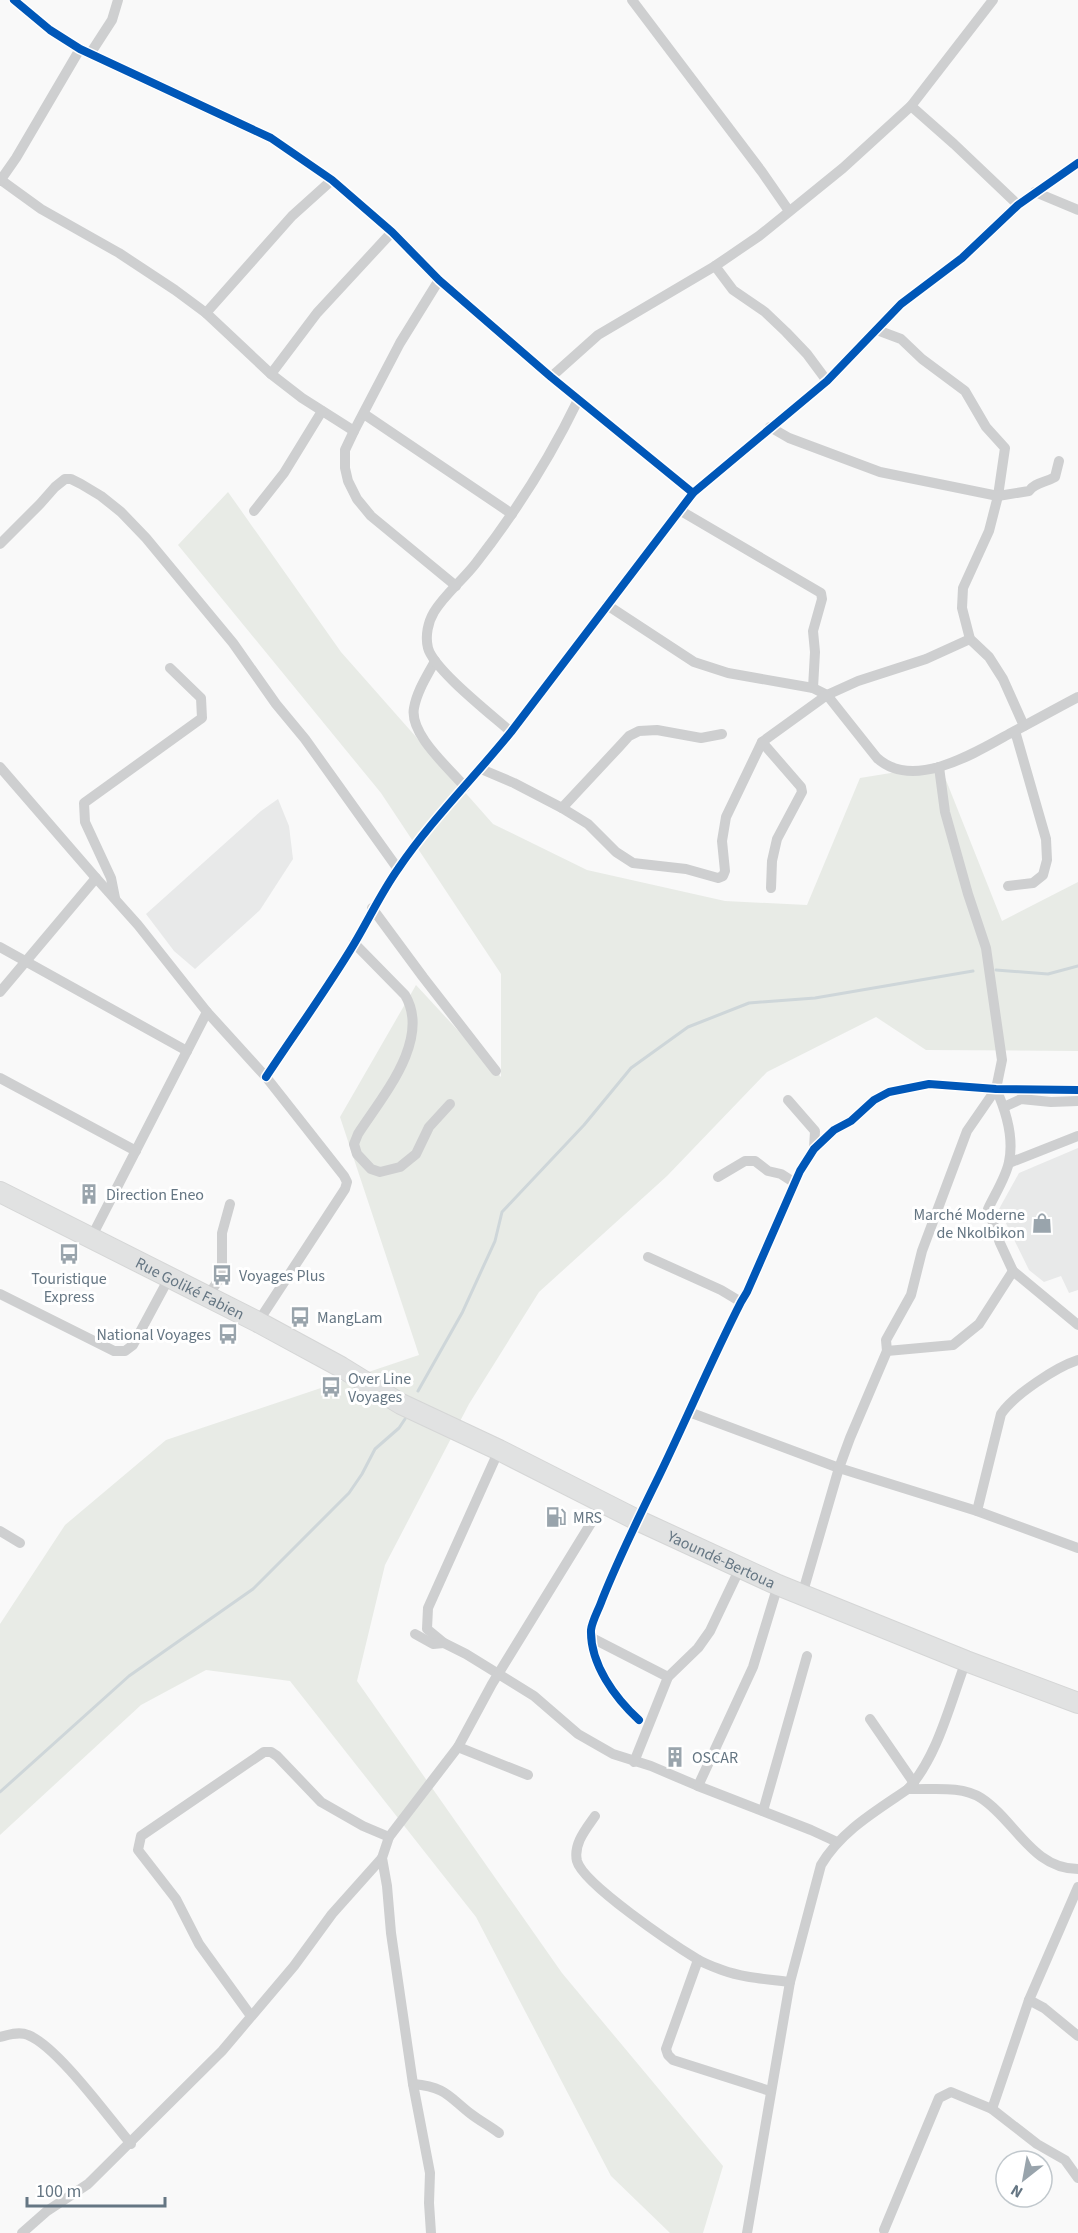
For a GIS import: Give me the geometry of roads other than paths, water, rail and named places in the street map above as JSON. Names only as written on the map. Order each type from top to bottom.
[{"type":"highway","name":"Rue Goliké Fabien","points":[[0,1192],[258,1323],[378,1389]]},
{"type":"highway","name":"Yaoundé-Bertoua","points":[[378,1389],[401,1404],[740,1568],[966,1661],[1078,1703]]},
{"type":"street","points":[[14,0],[50,30],[80,49],[272,138],[332,180],[392,232],[439,280],[578,400],[693,493]]},
{"type":"street","points":[[90,54],[112,20],[118,0]]},
{"type":"street","points":[[632,0],[789,211]]},
{"type":"street","points":[[551,377],[598,335],[715,266],[759,236],[851,161],[911,106],[993,0]]},
{"type":"street","points":[[80,49],[1,181],[41,209],[128,259],[206,313],[271,374],[354,431]]},
{"type":"street","points":[[911,106],[1018,205]]},
{"type":"street","points":[[266,1077],[354,943],[372,908],[398,869],[426,831],[481,770],[511,732],[693,493],[827,381],[901,304],[962,258],[1018,205],[1078,163]]},
{"type":"street","points":[[206,313],[292,216],[332,180]]},
{"type":"street","points":[[1035,192],[1078,210]]},
{"type":"street","points":[[271,374],[317,313],[392,232]]},
{"type":"street","points":[[715,266],[733,290],[765,312],[786,332],[807,354],[827,381]]},
{"type":"street","points":[[439,280],[400,343],[354,431],[345,450],[345,468],[348,481],[357,499],[371,516],[456,586]]},
{"type":"street","points":[[877,330],[901,339],[922,359],[965,391],[986,427],[1005,448],[998,495],[989,531],[963,588],[962,608],[970,639],[989,657],[1003,679],[1020,728],[1046,839],[1047,860],[1043,875],[1033,883],[1008,886]]},
{"type":"street","points":[[511,732],[435,661],[428,648],[427,631],[433,613],[475,564],[512,514],[559,439],[578,400]]},
{"type":"street","points":[[254,511],[284,473],[322,411]]},
{"type":"street","points":[[364,414],[512,514]]},
{"type":"street","points":[[770,427],[789,438],[880,471],[957,489],[998,495],[1029,491],[1033,485],[1048,481],[1054,477],[1059,461]]},
{"type":"street","points":[[0,544],[65,479],[81,484],[121,512],[146,538],[233,644],[276,704],[305,739],[398,869]]},
{"type":"street","points":[[681,511],[821,593],[822,599],[813,631],[815,651],[813,688]]},
{"type":"street","points":[[607,605],[694,662],[728,674],[813,688],[827,695],[883,763],[896,769],[927,770],[965,758],[1078,697]]},
{"type":"street","points":[[481,770],[514,783],[562,808],[588,824],[616,852],[633,863],[686,869],[718,878],[723,876],[725,871],[722,842],[726,817],[762,742],[827,695],[858,681],[926,659],[970,639]]},
{"type":"street","points":[[435,661],[416,698],[413,710],[414,723],[421,737],[465,787]]},
{"type":"street","points":[[115,898],[111,878],[86,822],[84,803],[202,718],[201,698],[170,668]]},
{"type":"street","points":[[562,808],[629,736],[639,731],[657,730],[701,738],[722,734]]},
{"type":"street","points":[[762,742],[801,787],[802,792],[777,839],[772,861],[771,888]]},
{"type":"street","points":[[0,767],[115,898],[207,1012],[266,1077],[344,1176],[345,1189],[258,1323]]},
{"type":"street","points":[[802,1595],[839,1468],[886,1351],[886,1340],[911,1295],[922,1251],[967,1131],[996,1089],[1002,1060],[986,948],[945,812],[939,767]]},
{"type":"street","points":[[0,992],[96,878]]},
{"type":"street","points":[[372,908],[496,1071]]},
{"type":"street","points":[[354,943],[411,1005],[412,1036],[403,1066],[358,1134],[354,1144],[357,1154],[370,1169],[380,1172],[400,1167],[416,1154],[429,1126],[450,1104]]},
{"type":"street","points":[[0,947],[187,1051]]},
{"type":"street","points":[[91,1238],[207,1012]]},
{"type":"street","points":[[0,1078],[136,1151]]},
{"type":"street","points":[[639,1720],[623,1706],[606,1678],[592,1648],[591,1629],[620,1554],[708,1368],[747,1292],[800,1171],[814,1149],[834,1130],[851,1121],[874,1100],[889,1092],[929,1084],[996,1089],[1078,1089]]},
{"type":"street","points":[[996,1089],[1004,1107],[1011,1141],[1009,1163],[988,1209],[1000,1244],[1013,1271],[1078,1325]]},
{"type":"street","points":[[1004,1107],[1020,1099],[1051,1102],[1078,1101]]},
{"type":"street","points":[[788,1100],[815,1131],[814,1149]]},
{"type":"street","points":[[1009,1163],[1078,1136]]},
{"type":"street","points":[[718,1177],[745,1161],[755,1161],[768,1171],[781,1174],[795,1183]]},
{"type":"street","points":[[207,1297],[222,1275],[222,1233],[230,1204]]},
{"type":"street","points":[[648,1257],[721,1290],[741,1302]]},
{"type":"street","points":[[886,1351],[953,1345],[979,1324],[1013,1271]]},
{"type":"street","points":[[0,1294],[114,1351],[125,1351],[133,1345],[169,1278]]},
{"type":"street","points":[[977,1511],[1001,1414],[1008,1403],[1031,1386],[1078,1360]]},
{"type":"street","points":[[689,1412],[839,1468],[977,1511],[1078,1548]]},
{"type":"street","points":[[499,1450],[428,1608],[427,1629],[444,1643],[534,1696],[578,1734],[613,1754],[651,1766],[837,1842]]},
{"type":"street","points":[[22,2233],[47,2211],[88,2184],[222,2051],[294,1966],[332,1914],[382,1857],[389,1837],[458,1747],[499,1674],[604,1502]]},
{"type":"street","points":[[0,1531],[20,1543]]},
{"type":"street","points":[[634,1762],[668,1677],[698,1648],[710,1631],[740,1568]]},
{"type":"street","points":[[698,1786],[753,1667],[778,1585]]},
{"type":"street","points":[[415,1634],[433,1644],[444,1643]]},
{"type":"street","points":[[592,1638],[668,1677]]},
{"type":"street","points":[[764,1811],[807,1656]]},
{"type":"street","points":[[747,2233],[790,1982],[821,1865],[837,1842],[860,1822],[911,1786],[929,1762],[966,1661]]},
{"type":"street","points":[[870,1719],[911,1786]]},
{"type":"street","points":[[458,1747],[528,1774]]},
{"type":"street","points":[[251,2016],[199,1944],[176,1899],[138,1850],[141,1836],[264,1752],[270,1752],[277,1756],[321,1802],[389,1837]]},
{"type":"street","points":[[911,1786],[967,1792],[981,1797],[1040,1856],[1055,1866],[1078,1869]]},
{"type":"street","points":[[595,1816],[579,1841],[576,1853],[578,1863],[587,1877],[611,1898],[698,1960],[745,1977],[790,1982]]},
{"type":"street","points":[[382,1857],[413,2084],[430,2173],[431,2233]]},
{"type":"street","points":[[992,2109],[1029,2000],[1078,1887]]},
{"type":"street","points":[[698,1960],[666,2049],[668,2055],[673,2060],[770,2091]]},
{"type":"street","points":[[1029,2000],[1044,2008],[1078,2036]]},
{"type":"street","points":[[0,2037],[19,2033],[28,2034],[38,2041],[61,2061],[130,2144]]},
{"type":"street","points":[[413,2084],[429,2086],[446,2093],[499,2133]]},
{"type":"street","points":[[885,2230],[939,2098],[951,2092],[992,2109],[1037,2144],[1065,2160],[1078,2178]]},
{"type":"waterway","points":[[996,970],[1048,974],[1078,966]]},
{"type":"waterway","points":[[418,1391],[462,1313],[495,1241],[502,1212],[584,1125],[631,1068],[688,1027],[749,1003],[815,998],[973,971]]},
{"type":"waterway","points":[[0,1792],[129,1676],[253,1589],[349,1493],[375,1449],[399,1428],[405,1419]]},
{"type":"place","name":"Direction Eneo","points":[[89,1194]]},
{"type":"place","name":"Marché Moderne de Nkolbikon","points":[[1042,1223]]},
{"type":"place","name":"Touristique Express","points":[[69,1254]]},
{"type":"place","name":"Voyages Plus","points":[[222,1275]]},
{"type":"place","name":"MangLam","points":[[300,1317]]},
{"type":"place","name":"National Voyages","points":[[228,1334]]},
{"type":"place","name":"Over Line Voyages","points":[[331,1387]]},
{"type":"place","name":"MRS","points":[[556,1517]]},
{"type":"place","name":"OSCAR","points":[[675,1757]]}]
